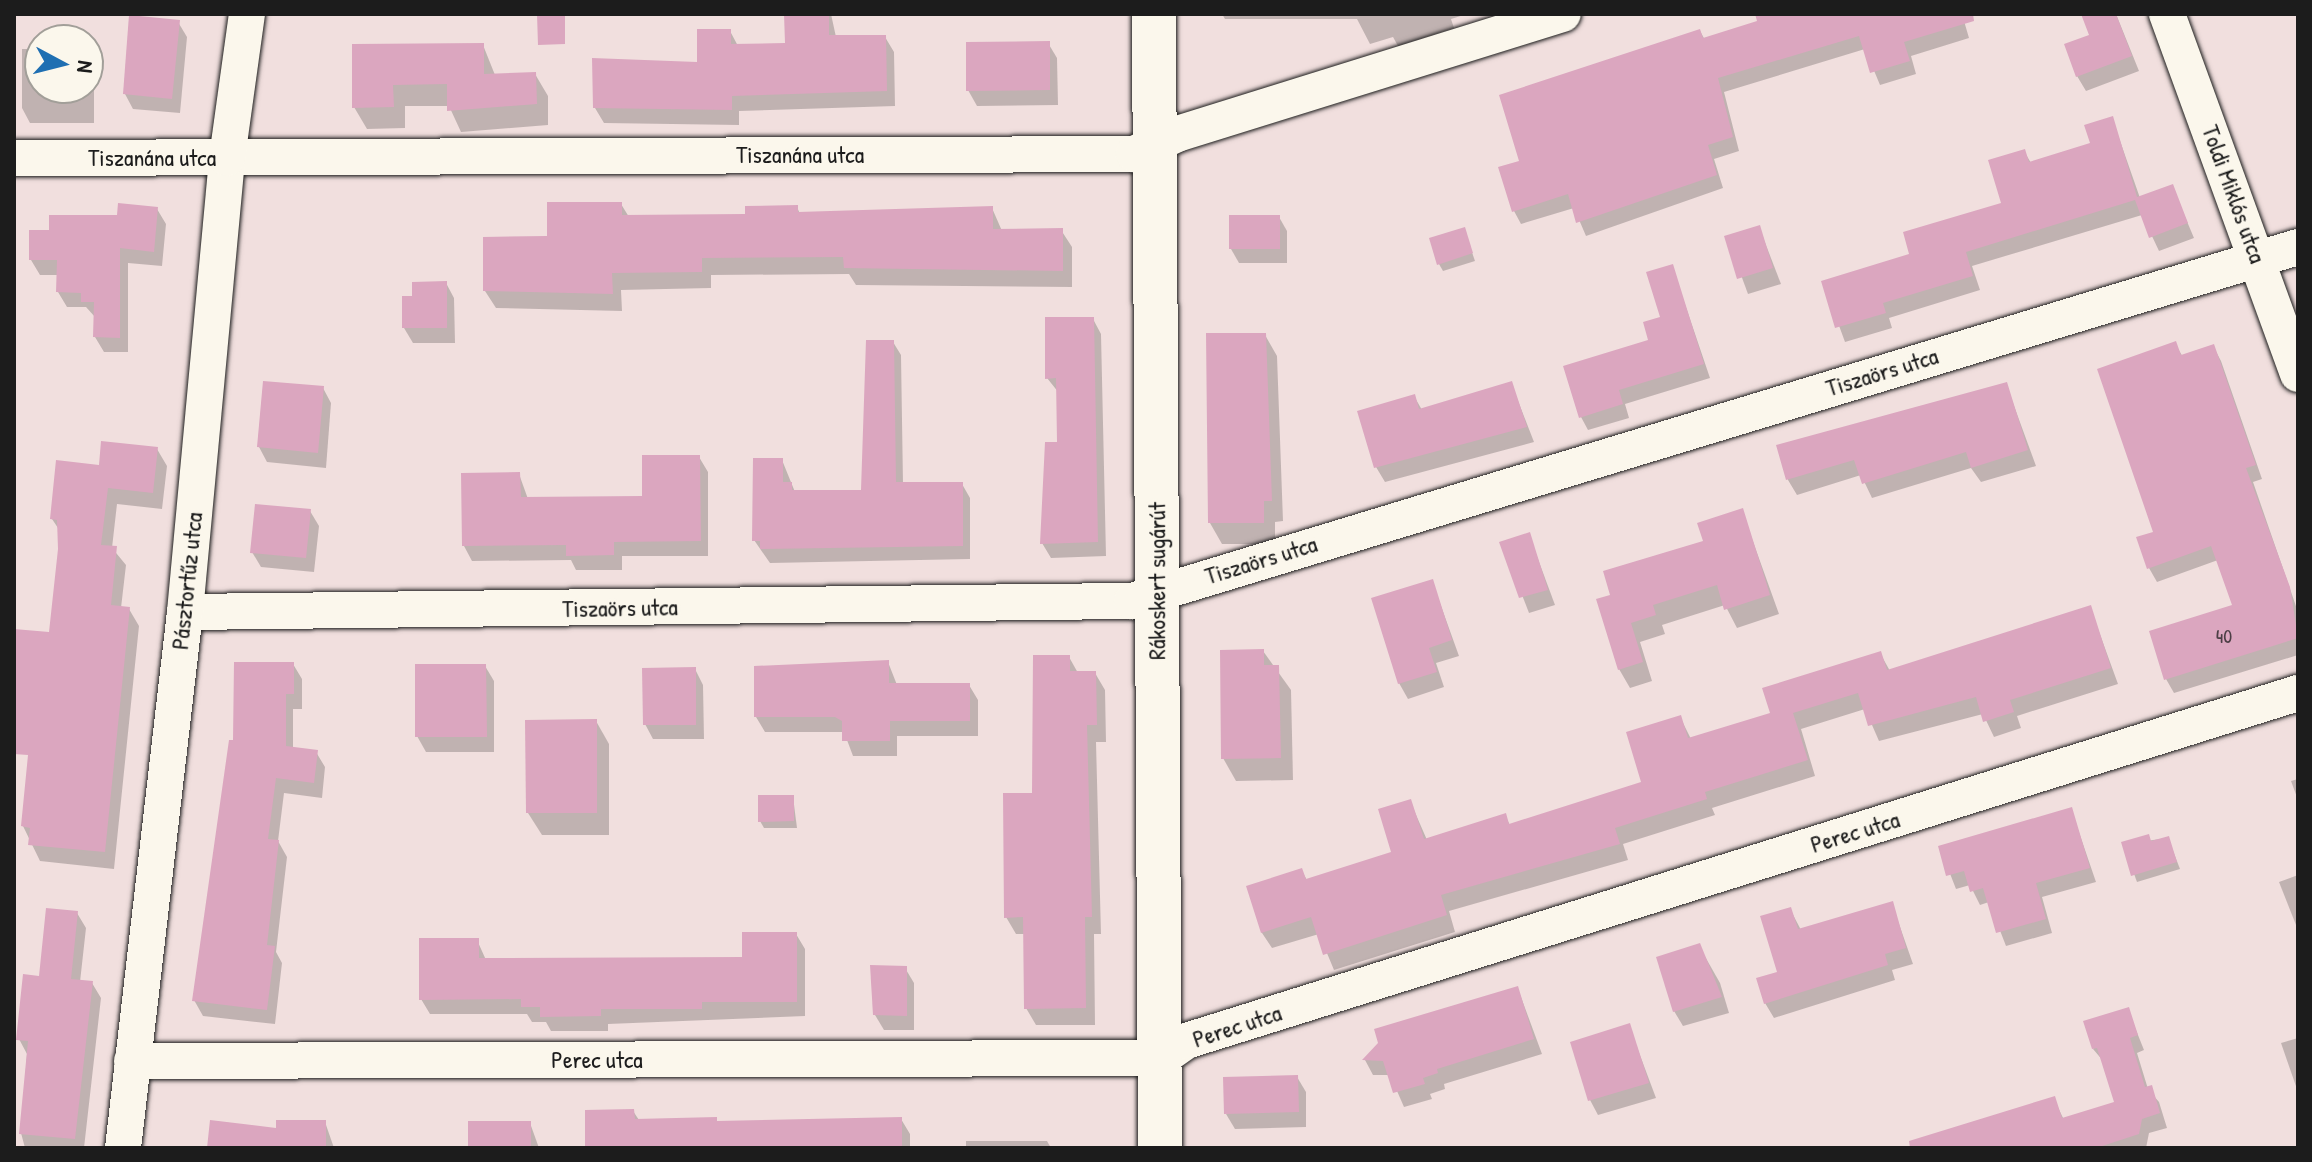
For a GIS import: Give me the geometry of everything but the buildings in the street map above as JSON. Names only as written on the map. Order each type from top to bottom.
[{"type":"street","name":"Pásztortűz utca","points":[[123,1148],[185,612],[227,158],[247,14]]},
{"type":"street","name":"Rákoskert sugárút","points":[[1154,14],[1162,1058],[1160,1148]]},
{"type":"street","name":"Tiszanána utca","points":[[14,158],[1118,154],[1154,148],[1177,134],[1563,14]]},
{"type":"street","name":"Toldi Miklós utca","points":[[2167,14],[2298,374]]},
{"type":"street","name":"Tiszaörs utca","points":[[185,612],[1105,603],[1157,593],[2298,247]]},
{"type":"street","name":"Perec utca","points":[[132,1061],[1162,1058],[1186,1041],[2298,693]]}]
